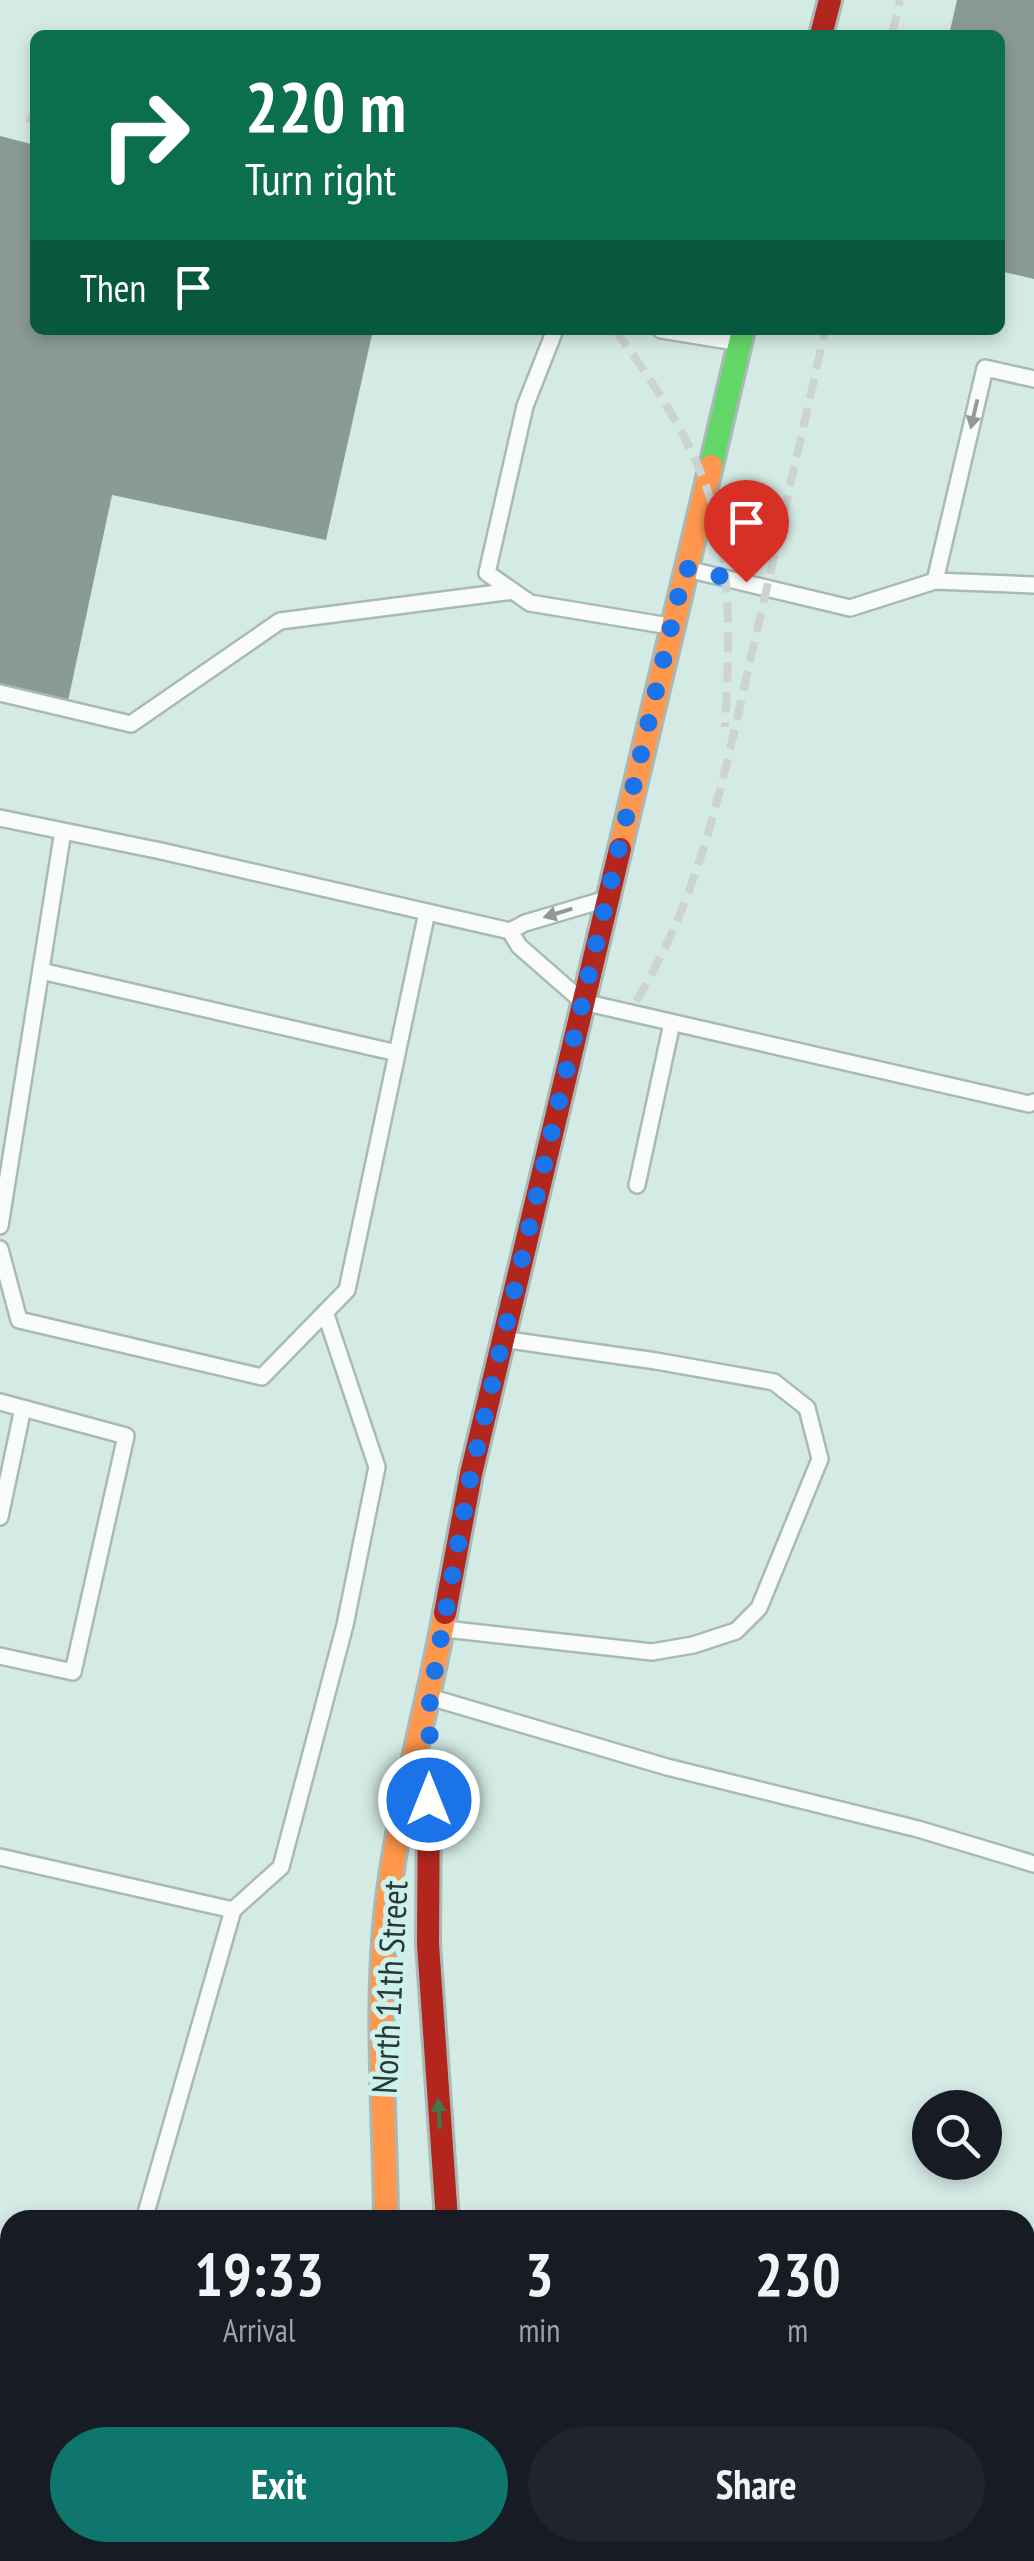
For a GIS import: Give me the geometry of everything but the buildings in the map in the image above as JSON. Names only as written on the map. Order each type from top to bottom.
[{"type":"main road","points":[[822,30],[830,0]]},
{"type":"main road","name":"North 11th Street","points":[[386,2210],[381,2022],[386,1916],[398,1836],[430,1697],[471,1474],[741,336]]},
{"type":"main road","name":"North 11th Street","points":[[430,1697],[428,1944],[447,2210]]},
{"type":"lane","points":[[553,335],[526,406],[488,573],[530,602],[672,626]]},
{"type":"lane","points":[[935,581],[985,368],[1034,379]]},
{"type":"lane","points":[[685,568],[850,608],[935,581],[1034,585]]},
{"type":"lane","points":[[0,693],[131,724],[280,621],[513,591]]},
{"type":"lane","points":[[0,818],[510,932],[607,898]]},
{"type":"lane","points":[[0,1226],[63,831]]},
{"type":"lane","points":[[0,1248],[19,1320],[262,1377],[347,1290],[427,912]]},
{"type":"lane","points":[[510,932],[519,946],[583,1002],[1029,1104],[1034,1102]]},
{"type":"lane","points":[[40,971],[397,1053]]},
{"type":"lane","points":[[638,1185],[672,1023]]},
{"type":"lane","points":[[147,2210],[233,1910],[281,1867],[344,1626],[377,1467],[325,1312]]},
{"type":"lane","points":[[442,1629],[652,1652],[693,1645],[736,1631],[759,1608],[820,1458],[808,1408],[774,1382],[503,1340]]},
{"type":"lane","points":[[0,1402],[126,1436],[74,1672],[0,1656]]},
{"type":"lane","points":[[0,1517],[23,1408]]},
{"type":"lane","points":[[430,1697],[667,1767],[918,1829],[1034,1864]]},
{"type":"lane","points":[[0,1857],[233,1910]]},
{"type":"railway","points":[[893,30],[900,0]]},
{"type":"railway","points":[[618,335],[677,423],[697,463],[714,513],[727,604],[725,727]]},
{"type":"railway","points":[[636,1001],[678,920],[708,834],[824,335]]},
{"type":"traffic: fast","points":[[711,466],[742,335]]},
{"type":"traffic: slow","points":[[620,849],[711,466]]},
{"type":"traffic: slow","points":[[386,2210],[381,2019],[384,1938],[400,1826],[445,1613]]},
{"type":"traffic: jam","points":[[822,30],[830,0]]},
{"type":"traffic: jam","points":[[445,1613],[471,1474],[620,849]]},
{"type":"traffic: jam","points":[[429,1781],[428,1944],[446,2210]]},
{"type":"route","points":[[429,1800],[430,1697],[471,1474],[685,568],[746,582]]}]
